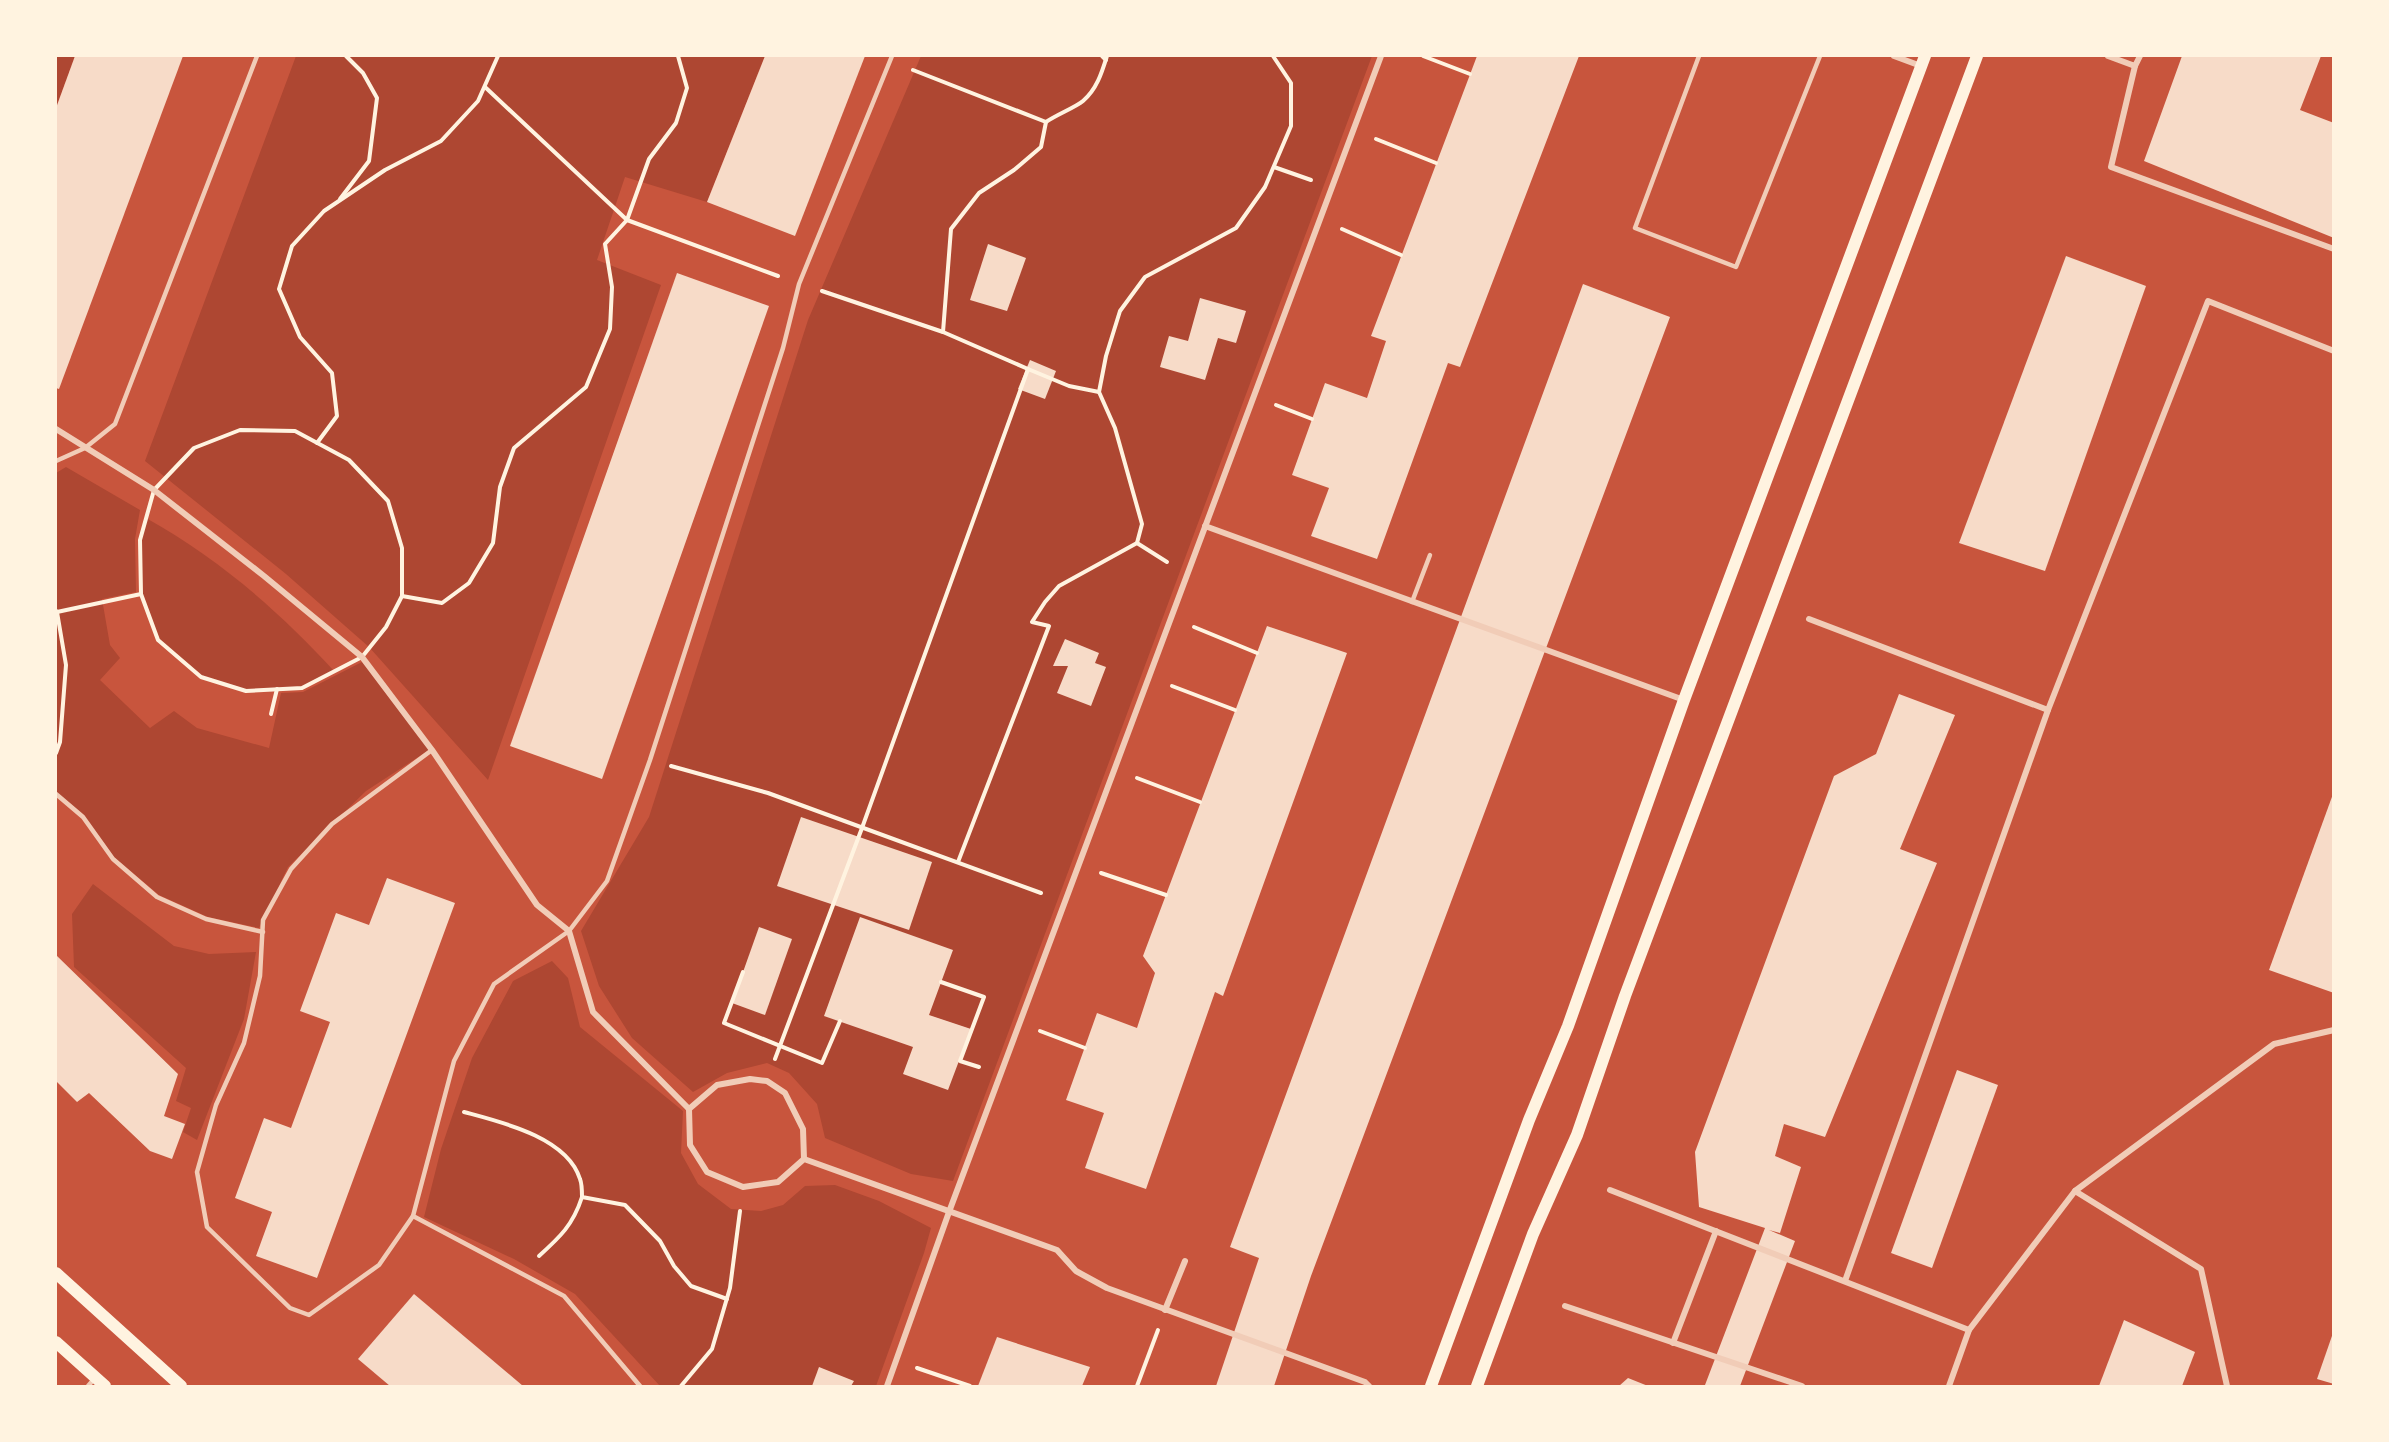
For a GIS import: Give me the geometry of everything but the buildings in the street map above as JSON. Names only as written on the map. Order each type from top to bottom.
[{"type":"main road","points":[[1477,1386],[1533,1234],[1577,1136],[1625,996],[1977,56]]},
{"type":"main road","points":[[1431,1386],[1528,1120],[1568,1026],[1684,700],[1923,61]]},
{"type":"main road","points":[[56,1273],[182,1386]]},
{"type":"main road","points":[[56,1342],[91,1382],[105,1386]]},
{"type":"street","points":[[887,1386],[1000,1074],[1381,56]]},
{"type":"street","points":[[1894,56],[1923,61]]},
{"type":"street","points":[[2108,56],[2135,66]]},
{"type":"street","points":[[2140,56],[2135,66],[2111,166],[2334,249]]},
{"type":"street","points":[[1845,1281],[2048,710],[2208,301],[2334,351]]},
{"type":"street","points":[[56,429],[154,490],[264,576],[362,657],[432,750],[537,905],[569,930],[593,1012],[690,1109],[690,1145],[707,1172],[743,1187],[778,1182],[804,1159]]},
{"type":"street","points":[[1205,526],[1684,700]]},
{"type":"street","points":[[1809,619],[2048,710]]},
{"type":"street","points":[[1949,1386],[1969,1329],[2075,1191],[2274,1044],[2334,1030]]},
{"type":"street","points":[[690,1109],[717,1085],[750,1078],[767,1081],[785,1093],[803,1129],[804,1159]]},
{"type":"street","points":[[804,1159],[1057,1250],[1076,1271],[1107,1288],[1365,1382],[1369,1386]]},
{"type":"street","points":[[1611,1190],[1969,1329]]},
{"type":"street","points":[[2075,1191],[2201,1269],[2227,1386]]},
{"type":"street","points":[[1673,1343],[1716,1231]]},
{"type":"street","points":[[1165,1310],[1185,1261]]},
{"type":"street","points":[[1565,1306],[1802,1386]]},
{"type":"lane","points":[[56,461],[85,448],[115,424],[257,56]]},
{"type":"lane","points":[[1699,56],[1635,228],[1736,267],[1820,56]]},
{"type":"lane","points":[[432,750],[332,824],[291,869],[263,921],[260,976],[244,1043],[216,1105],[197,1172],[207,1227],[290,1308],[309,1316],[379,1265],[413,1216],[454,1061],[494,984],[569,930],[607,881],[650,760],[779,360],[799,284],[890,58]]},
{"type":"lane","points":[[1412,602],[1431,555]]},
{"type":"lane","points":[[56,795],[83,817],[113,859],[157,897],[206,919],[263,932]]},
{"type":"lane","points":[[413,1216],[564,1296],[640,1386]]},
{"type":"path","points":[[338,202],[369,160],[377,98],[363,73],[346,56]]},
{"type":"path","points":[[317,443],[337,416],[332,373],[300,337],[279,290],[291,246],[324,211],[385,170],[441,141],[478,101],[498,56]]},
{"type":"path","points":[[402,596],[442,603],[469,583],[493,543],[500,487],[514,448],[586,387],[610,329],[612,287],[605,244],[627,220],[648,159],[675,123],[687,88],[678,56]]},
{"type":"path","points":[[943,332],[951,229],[979,193],[1014,170],[1041,147],[1046,122],[1060,112],[1083,102],[1101,78],[1107,58],[1102,56]]},
{"type":"path","points":[[958,862],[1049,626],[1032,622],[1059,586],[1137,543],[1142,524],[1115,428],[1099,392],[1106,356],[1120,311],[1145,277],[1236,228],[1265,187],[1291,126],[1291,82],[1273,56]]},
{"type":"path","points":[[1423,56],[1470,74]]},
{"type":"path","points":[[890,58],[1046,122]]},
{"type":"path","points":[[485,87],[627,220],[799,284],[943,332],[1069,386],[1099,392]]},
{"type":"path","points":[[1352,130],[1436,163]]},
{"type":"path","points":[[1274,167],[1332,187]]},
{"type":"path","points":[[1320,219],[1401,255]]},
{"type":"path","points":[[767,1081],[862,828],[1028,369]]},
{"type":"path","points":[[1253,395],[1312,419]]},
{"type":"path","points":[[1137,543],[1187,574]]},
{"type":"path","points":[[56,753],[60,741],[66,666],[56,611],[141,594]]},
{"type":"path","points":[[1171,617],[1257,653]]},
{"type":"path","points":[[1148,676],[1235,710]]},
{"type":"path","points":[[272,714],[277,689]]},
{"type":"path","points":[[650,760],[768,793],[1065,902]]},
{"type":"path","points":[[1114,769],[1200,802]]},
{"type":"path","points":[[1078,866],[1166,895]]},
{"type":"path","points":[[743,972],[724,1023],[822,1063],[840,1021]]},
{"type":"path","points":[[941,982],[984,997],[960,1061],[1000,1074]]},
{"type":"path","points":[[1020,1024],[1085,1048]]},
{"type":"path","points":[[443,1106],[497,1121],[550,1143],[570,1162],[580,1179],[582,1197],[576,1217],[562,1236],[533,1262],[512,1268]]},
{"type":"path","points":[[681,1386],[712,1349],[727,1299],[743,1187]]},
{"type":"path","points":[[582,1197],[625,1205],[660,1241],[674,1266],[691,1286],[727,1299]]},
{"type":"path","points":[[1137,1386],[1165,1310]]},
{"type":"path","points":[[896,1361],[970,1386]]},
{"type":"shaded area","points":[[56,56],[75,56],[56,108]]},
{"type":"shaded area","points":[[296,56],[765,56],[707,202],[625,177],[597,260],[661,285],[488,780],[369,647],[286,574],[145,461]]},
{"type":"shaded area","points":[[921,56],[1372,56],[953,1181],[911,1174],[825,1138],[817,1104],[789,1073],[767,1063],[727,1073],[693,1092],[632,1038],[599,986],[581,931],[649,817],[808,320]]},
{"type":"shaded area","points":[[66,467],[140,510],[135,539],[136,592],[102,599],[110,645],[120,658],[100,680],[150,728],[174,711],[197,728],[269,748],[281,693],[303,692],[362,662],[429,750],[366,791],[288,867],[259,928],[208,917],[159,895],[114,857],[83,814],[56,792],[56,473]]},
{"type":"shaded area","points":[[146,518],[223,568],[292,627],[334,671],[302,688],[246,691],[201,677],[158,640],[141,594],[140,540]]},
{"type":"shaded area","points":[[93,884],[174,946],[209,954],[256,952],[244,1019],[197,1140],[183,1132],[191,1108],[176,1101],[186,1068],[74,967],[72,914]]},
{"type":"shaded area","points":[[552,961],[568,978],[580,1027],[683,1111],[681,1153],[698,1184],[731,1209],[761,1211],[783,1205],[805,1186],[835,1185],[879,1201],[931,1228],[876,1386],[660,1386],[575,1294],[514,1259],[424,1217],[441,1149],[472,1058],[513,981]]}]
